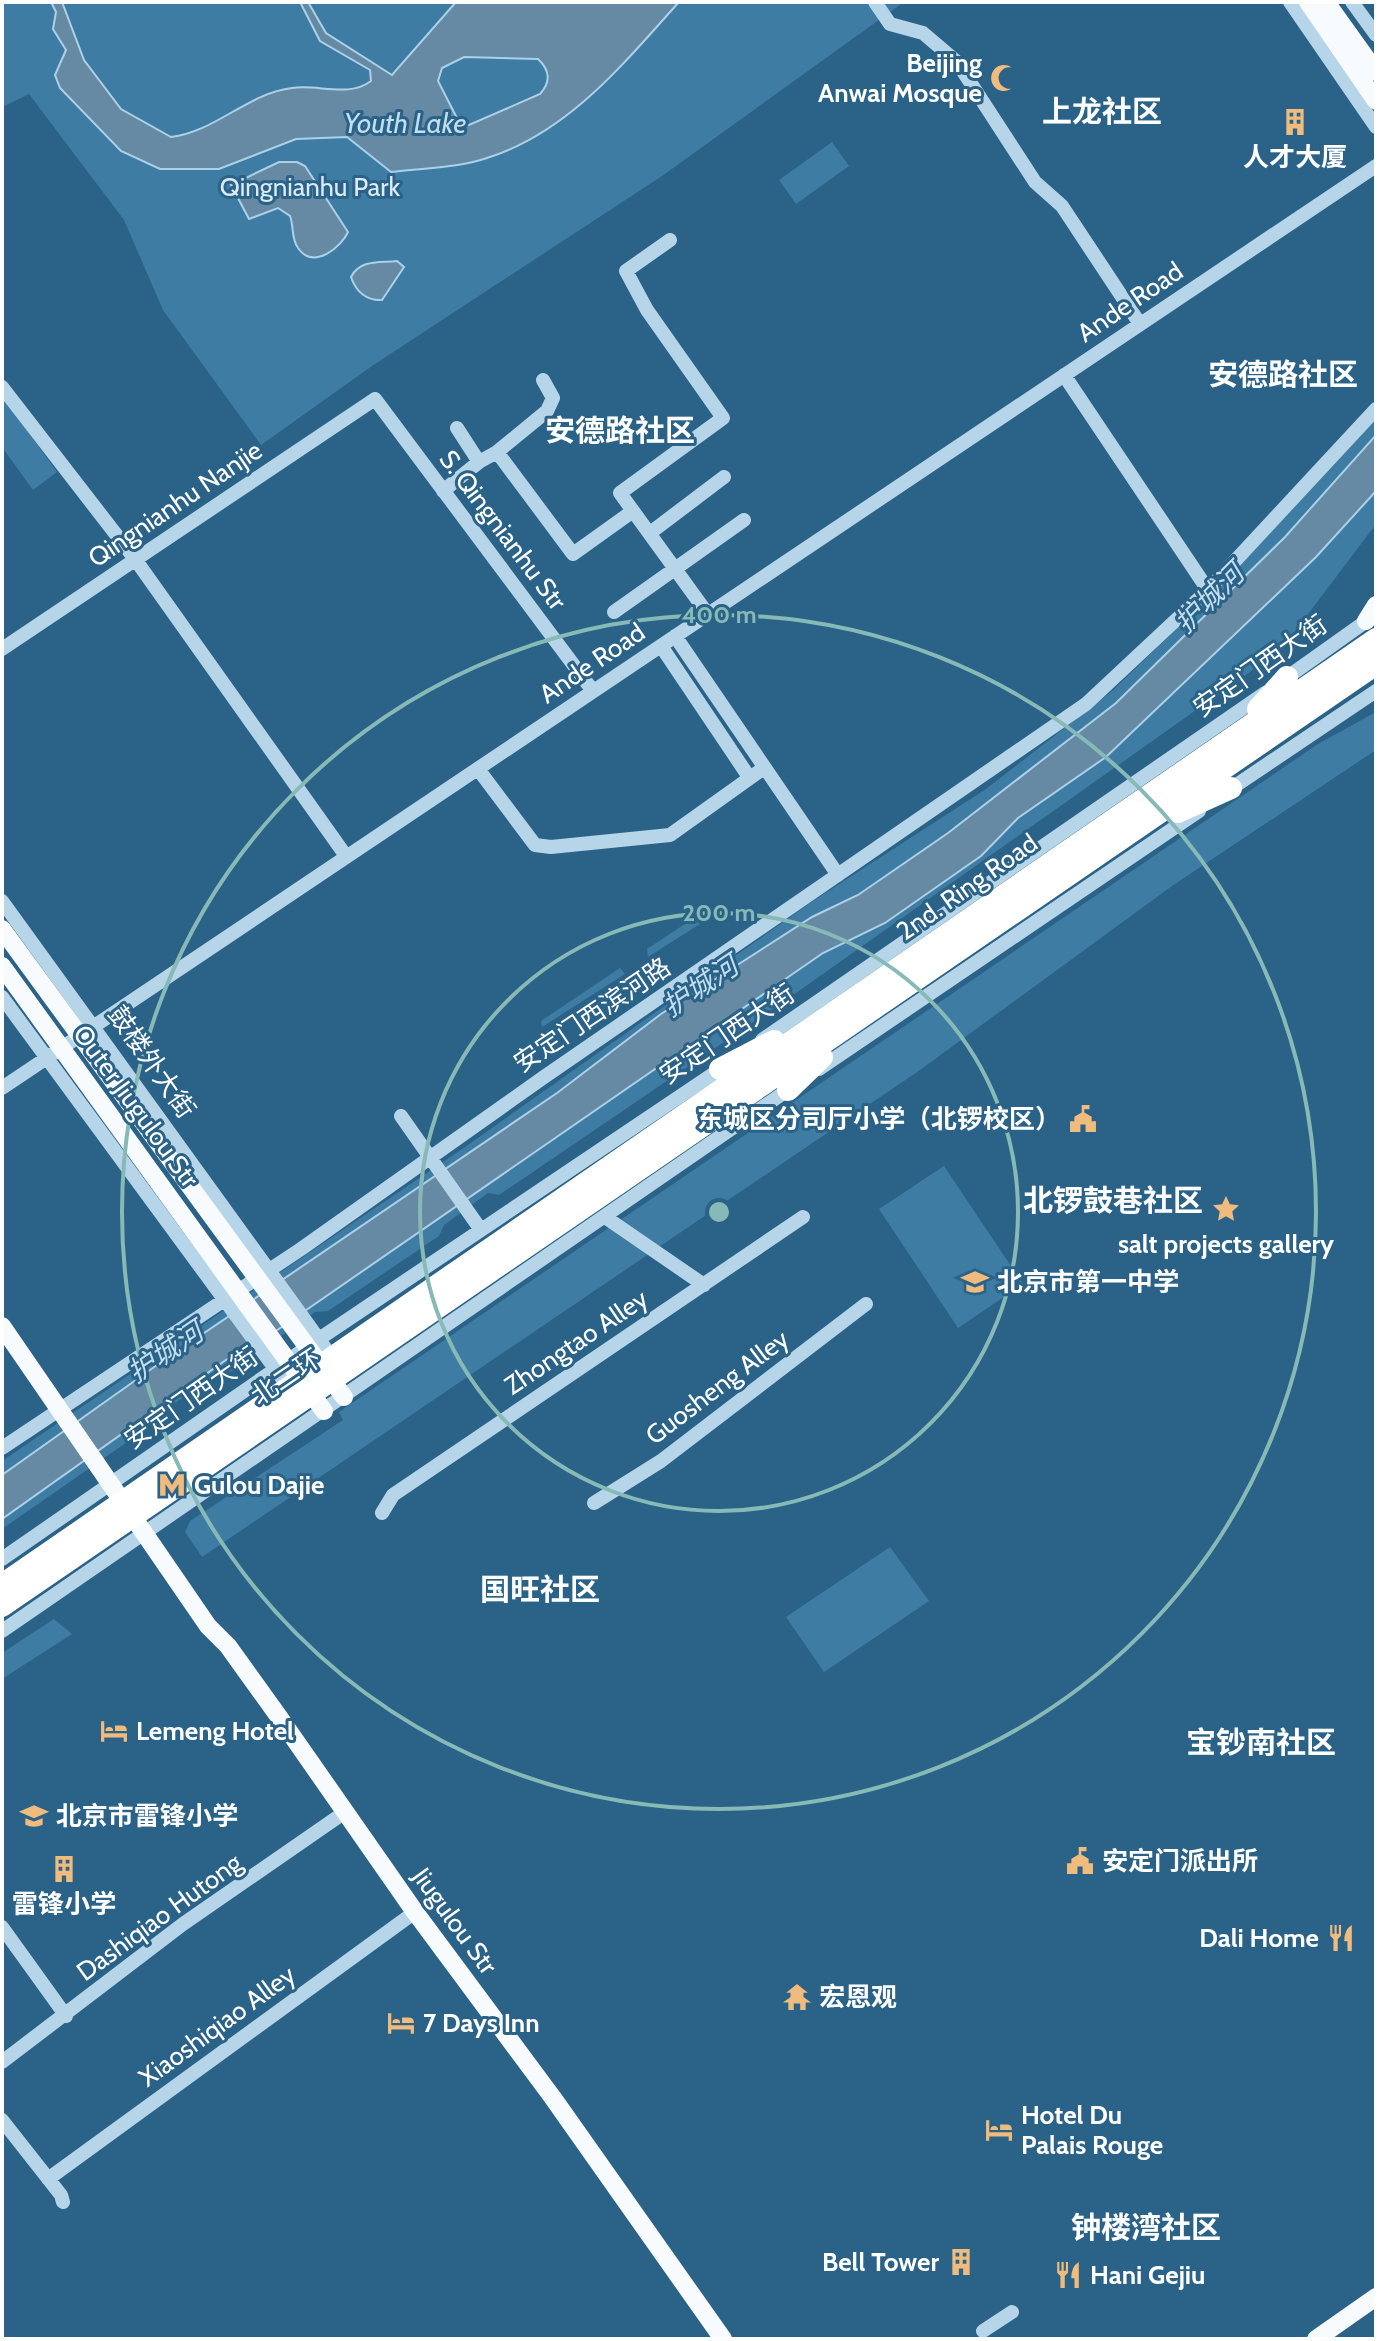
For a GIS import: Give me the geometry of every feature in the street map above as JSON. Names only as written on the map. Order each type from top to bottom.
[{"type":"highway","name":"2nd. Ring Road","points":[[604,1206],[863,1005],[1228,741],[1374,620]]},
{"type":"highway","name":"2nd. Ring Road","points":[[863,1005],[1129,834],[1376,664]]},
{"type":"highway","points":[[1228,741],[1287,677]]},
{"type":"highway","points":[[1129,834],[1231,788]]},
{"type":"highway","points":[[720,1069],[863,1005]]},
{"type":"highway","points":[[788,1090],[863,1005]]},
{"type":"highway","name":"北二环","points":[[2,1585],[863,1005]]},
{"type":"highway","name":"北二环","points":[[2,1606],[604,1206]]},
{"type":"main road","points":[[1308,2],[1376,101]]},
{"type":"main road","points":[[1326,2],[1376,72]]},
{"type":"main road","name":"鼓楼外大街","points":[[2,929],[88,1031],[309,1336]]},
{"type":"main road","name":"Outer Jiugulou Str","points":[[2,966],[54,1054],[278,1358]]},
{"type":"main road","points":[[2,1326],[65,1415]]},
{"type":"main road","points":[[309,1336],[349,1394]]},
{"type":"main road","points":[[278,1358],[318,1415]]},
{"type":"main road","name":"Jiugulou Str","points":[[65,1415],[145,1534],[415,1912],[553,2098],[723,2339]]},
{"type":"main road","points":[[1316,2339],[1376,2297]]},
{"type":"street","points":[[875,2],[890,24],[923,33],[957,62],[1035,182],[1062,206],[1140,324]]},
{"type":"street","points":[[1290,2],[1376,127]]},
{"type":"street","points":[[1352,2],[1376,35]]},
{"type":"street","name":"Ande Road","points":[[2,1088],[1376,166]]},
{"type":"street","points":[[670,240],[626,271],[647,310],[723,418],[620,493],[707,613]]},
{"type":"street","points":[[1064,375],[1208,590]]},
{"type":"street","points":[[443,491],[547,411],[553,398],[543,380]]},
{"type":"street","points":[[2,387],[135,559],[346,856]]},
{"type":"street","name":"Qingnianhu Nanjie","points":[[2,649],[375,399],[443,491]]},
{"type":"street","name":"安定门西滨河路","points":[[2,1448],[65,1415],[1086,704],[1208,590],[1376,409]]},
{"type":"street","points":[[457,428],[479,462]]},
{"type":"street","points":[[497,452],[573,554],[633,511]]},
{"type":"street","points":[[650,533],[724,477]]},
{"type":"street","name":"S. Qingnianhu Str","points":[[443,491],[593,691]]},
{"type":"street","points":[[614,612],[744,520]]},
{"type":"street","name":"安定门西大街","points":[[2,1559],[63,1516],[107,1475],[261,1379],[278,1358],[309,1336],[342,1324],[477,1224],[720,1069],[1374,620]]},
{"type":"street","points":[[675,636],[838,875]]},
{"type":"street","points":[[661,646],[749,777]]},
{"type":"street","points":[[2,1631],[377,1375],[604,1206],[788,1090],[1376,691]]},
{"type":"street","points":[[478,769],[535,845],[551,847],[670,835],[764,768]]},
{"type":"street","name":"鼓楼外大街","points":[[2,901],[88,1031]]},
{"type":"street","points":[[2,997],[54,1054]]},
{"type":"street","points":[[401,1116],[477,1224]]},
{"type":"street","points":[[604,1206],[704,1285]]},
{"type":"street","name":"Zhongtao Alley","points":[[382,1513],[393,1495],[803,1217]]},
{"type":"street","name":"Guosheng Alley","points":[[594,1503],[661,1461],[866,1304]]},
{"type":"street","points":[[342,1324],[377,1375]]},
{"type":"street","points":[[261,1379],[296,1431]]},
{"type":"street","points":[[63,1516],[97,1565]]},
{"type":"street","name":"Dashiqiao Hutong","points":[[2,2062],[183,1924],[345,1812]]},
{"type":"street","name":"Xiaoshiqiao Alley","points":[[48,2179],[415,1912]]},
{"type":"street","points":[[2,1927],[66,2016]]},
{"type":"street","points":[[2,2120],[63,2202]]},
{"type":"street","points":[[983,2331],[1012,2312]]},
{"type":"green space","name":"Qingnianhu Park","points":[[2,2],[904,2],[662,176],[372,366],[261,445],[163,310],[124,220],[29,94],[2,107]]},
{"type":"green space","points":[[832,142],[849,166],[796,204],[779,180]]},
{"type":"green space","points":[[2,396],[57,472],[33,490],[2,447]]},
{"type":"green space","points":[[1376,418],[1376,524],[1281,650],[796,993],[499,1195],[488,1193],[444,1225],[439,1236],[328,1311],[315,1312],[244,1362],[241,1370],[219,1373],[140,1427],[133,1438],[2,1529],[2,1461],[465,1147],[810,903],[986,789],[1111,692],[1216,591]]},
{"type":"green space","points":[[1376,712],[1376,750],[1172,886],[920,1070],[202,1557],[185,1532],[190,1521],[343,1420],[339,1412],[1318,744]]},
{"type":"green space","points":[[694,918],[700,924],[648,957],[647,949]]},
{"type":"green space","points":[[620,968],[625,974],[542,1027],[541,1021]]},
{"type":"green space","points":[[944,1166],[1023,1284],[958,1328],[879,1209]]},
{"type":"green space","points":[[890,1547],[929,1601],[824,1672],[786,1617]]},
{"type":"green space","points":[[54,1619],[72,1634],[2,1679],[2,1653]]},
{"type":"water","name":"Youth Lake","points":[[51,2],[62,2],[84,60],[121,109],[171,137],[202,128],[276,91],[302,87],[353,89],[371,81],[370,70],[320,41],[300,2],[308,2],[326,33],[392,75],[456,2],[679,2],[593,94],[543,132],[516,147],[476,161],[391,172],[347,137],[296,139],[219,169],[160,169],[121,151],[60,88],[55,75],[66,50],[53,29],[56,12]],"holes":[[[464,57],[538,59],[548,76],[540,94],[469,125],[460,124],[438,81],[442,68]]]},
{"type":"water","points":[[279,162],[297,162],[305,166],[348,232],[340,244],[327,254],[312,257],[304,254],[294,241],[290,216],[278,208],[249,219],[231,185]]},
{"type":"water","points":[[397,261],[404,267],[382,300],[367,297],[353,282],[351,277],[360,267]]},
{"type":"water","points":[[1376,435],[1376,491],[1316,557],[1106,757],[1018,818],[981,856],[885,923],[823,953],[244,1353],[226,1360],[2,1519],[2,1475],[157,1365],[557,1093],[661,1014],[812,917],[858,895],[948,833],[1116,703],[1285,537]]},
{"type":"place","name":"Beijing Anwai Mosque","points":[[1004,78]]},
{"type":"place","name":"人才大厦","points":[[1295,122]]},
{"type":"place","name":"东城区分司厅小学（北锣校区）","points":[[1083,1119]]},
{"type":"place","name":"salt projects gallery","points":[[1226,1209]]},
{"type":"place","name":"北京市第一中学","points":[[975,1282]]},
{"type":"place","name":"Gulou Dajie","points":[[172,1485]]},
{"type":"place","name":"Lemeng Hotel","points":[[114,1731]]},
{"type":"place","name":"北京市雷锋小学","points":[[34,1816]]},
{"type":"place","name":"安定门派出所","points":[[1080,1861]]},
{"type":"place","name":"雷锋小学","points":[[64,1869]]},
{"type":"place","name":"Dali Home","points":[[1341,1938]]},
{"type":"place","name":"宏恩观","points":[[797,1997]]},
{"type":"place","name":"7 Days Inn","points":[[401,2023]]},
{"type":"place","name":"Hotel Du Palais Rouge","points":[[999,2130]]},
{"type":"place","name":"Bell Tower","points":[[961,2262]]},
{"type":"place","name":"Hani Gejiu","points":[[1068,2275]]},
{"type":"district","name":"上龙社区","points":[[1102,112]]},
{"type":"district","name":"安德路社区","points":[[1283,375]]},
{"type":"district","name":"安德路社区","points":[[620,431]]},
{"type":"district","name":"北锣鼓巷社区","points":[[1113,1201]]},
{"type":"district","name":"国旺社区","points":[[540,1590]]},
{"type":"district","name":"宝钞南社区","points":[[1261,1743]]},
{"type":"district","name":"钟楼湾社区","points":[[1146,2228]]},
{"type":"water label","name":"护城河","points":[[1209,598]]},
{"type":"water label","name":"护城河","points":[[700,986]]},
{"type":"water label","name":"护城河","points":[[165,1352]]}]
